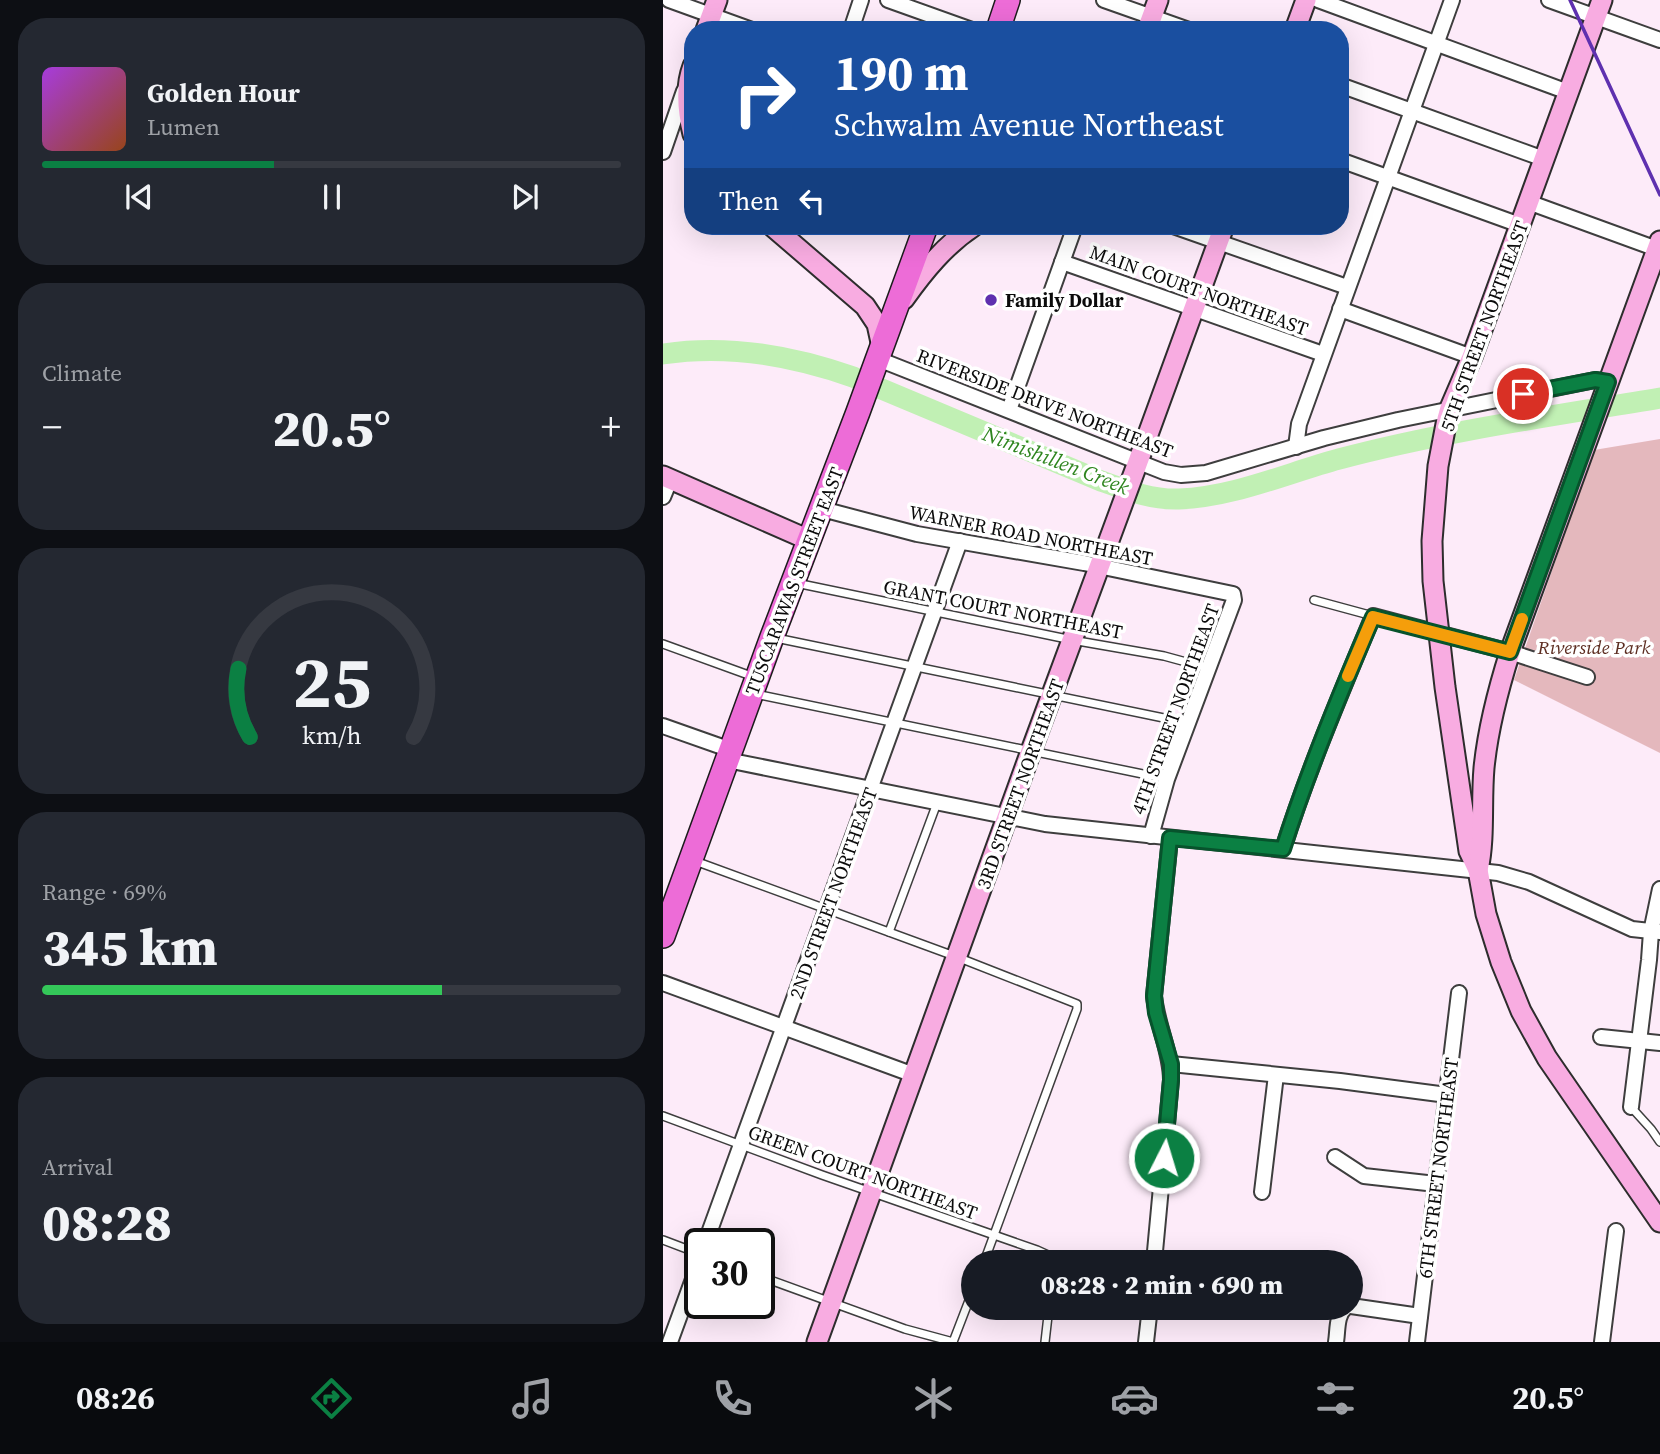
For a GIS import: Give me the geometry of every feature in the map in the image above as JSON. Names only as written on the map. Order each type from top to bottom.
[{"type":"main road","points":[[1001,21],[1008,0]]},
{"type":"main road","points":[[1298,21],[1306,0]]},
{"type":"main road","name":"5TH STREET NORTHEAST","points":[[1479,870],[1469,851],[1439,634],[1432,559],[1438,466],[1448,414],[1472,357],[1599,9]]},
{"type":"main road","points":[[782,235],[865,306],[877,324],[878,358]]},
{"type":"main road","name":"TUSCARAWAS STREET EAST","points":[[663,936],[923,235]]},
{"type":"main road","points":[[894,315],[929,265],[963,235]]},
{"type":"main road","name":"3RD STREET NORTHEAST","points":[[818,1342],[1051,695],[1221,235]]},
{"type":"main road","points":[[1658,245],[1498,691],[1487,743],[1479,870],[1486,914],[1521,1012],[1554,1069],[1660,1222]]},
{"type":"main road","points":[[665,484],[809,540]]},
{"type":"street","points":[[669,0],[711,15]]},
{"type":"street","points":[[854,21],[861,0]]},
{"type":"street","points":[[888,0],[947,21]]},
{"type":"street","points":[[1104,0],[1152,15]]},
{"type":"street","points":[[1318,0],[1568,92]]},
{"type":"street","points":[[1296,447],[1299,424],[1323,354],[1452,0]]},
{"type":"street","points":[[1549,0],[1599,9],[1660,40]]},
{"type":"street","points":[[663,152],[669,118],[684,85]]},
{"type":"street","points":[[1349,88],[1544,159]]},
{"type":"street","points":[[1349,163],[1520,225]]},
{"type":"street","points":[[1528,202],[1658,245]]},
{"type":"street","points":[[1009,410],[1072,235]]},
{"type":"street","points":[[1223,235],[1347,288]]},
{"type":"street","name":"MAIN COURT NORTHEAST","points":[[1062,262],[1323,354]]},
{"type":"street","points":[[1340,309],[1472,357]]},
{"type":"street","name":"RIVERSIDE DRIVE NORTHEAST","points":[[878,358],[1137,465],[1172,474],[1198,475],[1399,420],[1448,414],[1595,380],[1607,385]]},
{"type":"street","name":"WARNER ROAD NORTHEAST","points":[[822,509],[917,534],[1100,567],[1234,596]]},
{"type":"street","name":"2ND STREET NORTHEAST","points":[[711,1228],[960,541]]},
{"type":"street","name":"4TH STREET NORTHEAST","points":[[1151,836],[1167,779],[1234,596]]},
{"type":"street","points":[[1283,849],[1326,727],[1373,617],[1510,652],[1588,677]]},
{"type":"street","points":[[663,726],[729,755],[871,790],[1045,824],[1479,870],[1513,876],[1624,926],[1655,932]]},
{"type":"street","points":[[1155,1250],[1171,1064],[1156,1013],[1154,996],[1170,838]]},
{"type":"street","points":[[1631,1107],[1660,889]]},
{"type":"street","points":[[663,983],[914,1075]]},
{"type":"street","name":"6TH STREET NORTHEAST","points":[[1417,1342],[1459,993]]},
{"type":"street","points":[[1601,1037],[1660,1043]]},
{"type":"street","points":[[1171,1064],[1447,1095]]},
{"type":"street","points":[[1262,1192],[1276,1075]]},
{"type":"street","points":[[1334,1157],[1364,1176],[1436,1184]]},
{"type":"street","points":[[1602,1342],[1616,1231]]},
{"type":"street","points":[[670,1342],[684,1304]]},
{"type":"street","points":[[1363,1309],[1420,1316]]},
{"type":"street","points":[[1146,1342],[1149,1320]]},
{"type":"street","points":[[1336,1342],[1339,1320]]},
{"type":"lane","name":"GRANT COURT NORTHEAST","points":[[792,582],[1163,656],[1208,668]]},
{"type":"lane","points":[[1314,600],[1373,617]]},
{"type":"lane","points":[[772,637],[1188,723]]},
{"type":"lane","points":[[663,644],[754,686],[894,723],[1167,779]]},
{"type":"lane","points":[[889,932],[937,803]]},
{"type":"lane","points":[[691,859],[1077,1004],[988,1250]]},
{"type":"lane","points":[[1631,1107],[1660,1142]]},
{"type":"lane","name":"GREEN COURT NORTHEAST","points":[[663,1116],[1037,1250]]},
{"type":"lane","points":[[663,1240],[684,1248]]},
{"type":"lane","points":[[775,1282],[905,1329],[953,1342],[961,1320]]},
{"type":"lane","points":[[1045,1342],[1048,1320]]},
{"type":"green space","name":"Riverside Park","points":[[1660,439],[1660,753],[1514,680],[1594,450]]},
{"type":"waterway","name":"Nimishillen Creek","points":[[663,354],[735,351],[807,363],[853,377],[1101,481],[1139,494],[1169,499],[1220,494],[1339,459],[1419,440],[1660,398]]},
{"type":"railway","points":[[1570,0],[1660,195]]},
{"type":"slow traffic","points":[[1348,676],[1373,617],[1510,652],[1522,619]]},
{"type":"place","name":"Family Dollar","points":[[991,300]]},
{"type":"route","points":[[1164,1158],[1171,1064],[1156,1013],[1154,996],[1170,838],[1283,849],[1326,727],[1373,617],[1510,652],[1608,382],[1595,380],[1523,394]]}]
